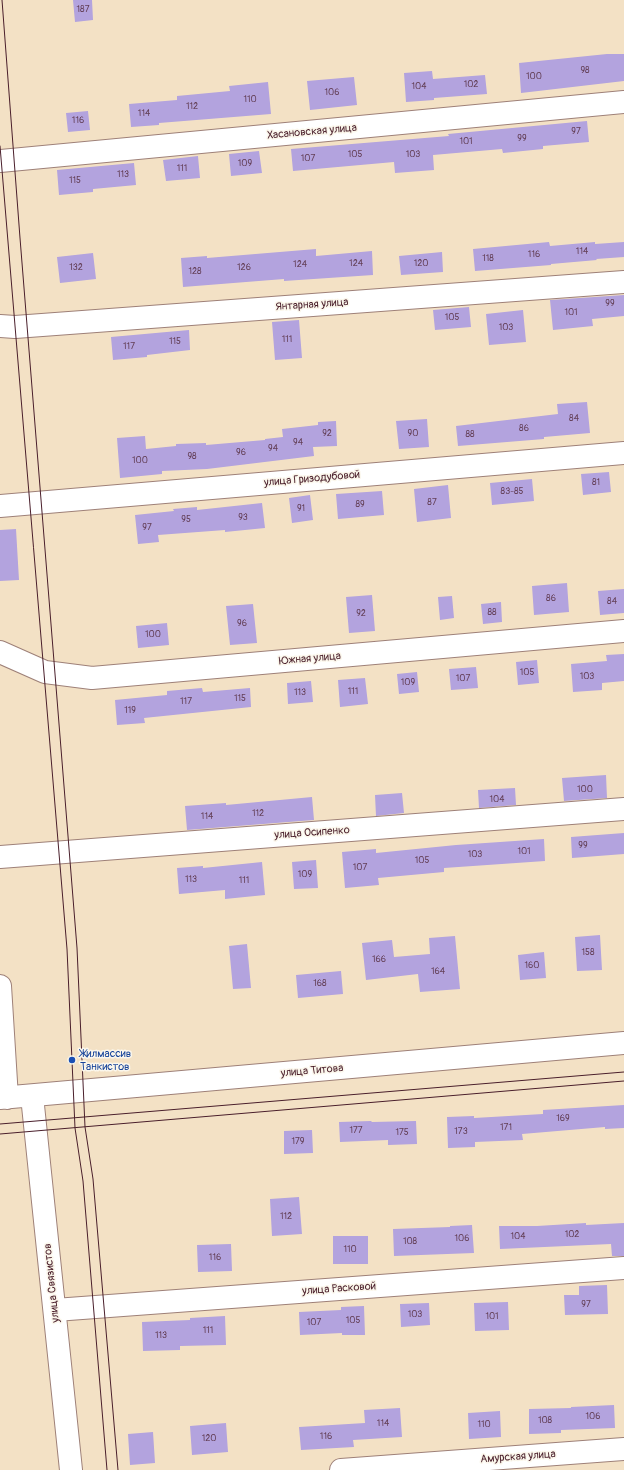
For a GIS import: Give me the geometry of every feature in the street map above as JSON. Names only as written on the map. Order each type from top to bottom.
[{"type":"street","name":"Хасановская улица","points":[[0,160],[624,102]]},
{"type":"street","name":"Янтарная улица","points":[[0,326],[15,327],[624,282]]},
{"type":"street","name":"улица Гризодубовой","points":[[0,506],[624,453]]},
{"type":"street","name":"Южная улица","points":[[0,652],[45,672],[92,678],[624,631]]},
{"type":"street","name":"улица Осипенко","points":[[0,857],[30,857],[624,809]]},
{"type":"street","points":[[0,986],[4,1098]]},
{"type":"street","name":"улица Титова","points":[[4,1098],[624,1043]]},
{"type":"street","name":"улица Связистов","points":[[32,1096],[71,1470]]},
{"type":"street","name":"улица Расковой","points":[[55,1310],[624,1268]]},
{"type":"street","name":"Амурская улица","points":[[341,1470],[624,1449]]},
{"type":"building","points":[[73,0],[92,0],[93,20],[75,22]]},
{"type":"building","points":[[607,54],[624,54],[624,81],[521,93],[519,63]]},
{"type":"building","points":[[432,71],[433,79],[485,75],[487,94],[434,98],[434,100],[406,102],[404,73]]},
{"type":"building","points":[[354,77],[357,105],[310,110],[307,81]]},
{"type":"building","points":[[268,82],[271,114],[159,123],[159,125],[131,127],[129,104],[177,100],[177,96],[230,91],[229,86]]},
{"type":"building","points":[[88,111],[90,130],[68,132],[66,113]]},
{"type":"building","points":[[587,121],[589,142],[543,146],[543,149],[503,153],[502,149],[433,155],[434,170],[395,173],[394,162],[293,171],[291,149],[449,136],[448,134]]},
{"type":"building","points":[[259,151],[262,173],[231,176],[229,154]]},
{"type":"building","points":[[198,156],[200,178],[166,181],[163,160]]},
{"type":"building","points":[[134,163],[136,185],[93,189],[93,192],[59,195],[57,170]]},
{"type":"building","points":[[549,242],[550,246],[595,242],[595,244],[624,242],[624,257],[475,271],[473,249]]},
{"type":"building","points":[[316,249],[316,256],[372,251],[373,275],[284,281],[284,279],[183,287],[181,258],[207,256],[207,258]]},
{"type":"building","points":[[442,252],[443,272],[401,275],[399,256]]},
{"type":"building","points":[[93,253],[96,279],[60,283],[57,257]]},
{"type":"building","points":[[624,295],[624,316],[592,319],[593,326],[553,330],[550,300]]},
{"type":"building","points":[[469,307],[471,327],[435,330],[433,310]]},
{"type":"building","points":[[523,310],[526,342],[489,345],[486,314]]},
{"type":"building","points":[[299,320],[302,358],[275,360],[272,322]]},
{"type":"building","points":[[189,330],[190,350],[147,355],[147,357],[113,360],[111,337]]},
{"type":"building","points":[[587,402],[590,433],[544,437],[544,439],[458,446],[456,426],[558,414],[557,404]]},
{"type":"building","points":[[427,419],[429,447],[399,449],[396,421]]},
{"type":"building","points":[[336,421],[337,446],[313,447],[314,456],[207,469],[162,471],[162,474],[120,478],[117,438],[145,436],[146,449],[176,446],[176,444],[206,443],[206,445],[283,437],[282,429],[318,425],[318,422]]},
{"type":"building","points":[[609,472],[611,492],[583,495],[581,474]]},
{"type":"building","points":[[532,479],[534,501],[492,505],[490,483]]},
{"type":"building","points":[[448,485],[451,518],[417,522],[414,489]]},
{"type":"building","points":[[382,491],[384,515],[338,519],[336,494]]},
{"type":"building","points":[[310,495],[313,520],[292,523],[289,498]]},
{"type":"building","points":[[262,503],[265,528],[225,532],[225,530],[158,535],[159,542],[138,544],[135,515],[174,511],[173,509],[197,507],[197,510]]},
{"type":"building","points":[[16,529],[19,580],[0,581],[0,530]]},
{"type":"building","points":[[567,583],[569,612],[534,615],[532,586]]},
{"type":"building","points":[[624,589],[624,613],[600,615],[598,591]]},
{"type":"building","points":[[372,595],[375,631],[349,633],[346,597]]},
{"type":"building","points":[[452,596],[454,618],[440,620],[438,597]]},
{"type":"building","points":[[501,602],[502,622],[483,624],[481,604]]},
{"type":"building","points":[[253,604],[257,643],[230,645],[226,606]]},
{"type":"building","points":[[167,623],[169,645],[138,648],[136,626]]},
{"type":"building","points":[[624,654],[624,681],[602,683],[602,690],[573,692],[571,664],[607,661],[606,655]]},
{"type":"building","points":[[537,660],[539,683],[518,685],[516,662]]},
{"type":"building","points":[[476,667],[478,688],[451,690],[449,669]]},
{"type":"building","points":[[417,672],[419,692],[399,694],[397,674]]},
{"type":"building","points":[[365,678],[368,704],[340,707],[338,680]]},
{"type":"building","points":[[311,681],[313,702],[288,704],[287,683]]},
{"type":"building","points":[[202,688],[203,692],[250,688],[251,707],[144,718],[145,723],[117,725],[115,700],[167,695],[167,691]]},
{"type":"building","points":[[606,775],[607,798],[564,801],[562,778]]},
{"type":"building","points":[[515,788],[516,805],[479,808],[478,790]]},
{"type":"building","points":[[402,793],[404,813],[376,816],[375,795]]},
{"type":"building","points":[[312,797],[314,820],[187,830],[185,806],[226,803],[226,805]]},
{"type":"building","points":[[624,833],[624,854],[572,858],[571,837]]},
{"type":"building","points":[[544,839],[545,861],[444,868],[444,872],[378,878],[379,885],[345,888],[342,852],[376,849],[376,853],[456,845]]},
{"type":"building","points":[[316,860],[318,888],[294,889],[292,862]]},
{"type":"building","points":[[262,862],[265,895],[225,899],[225,890],[179,894],[177,868],[203,866],[203,868]]},
{"type":"building","points":[[600,935],[602,970],[577,971],[575,937]]},
{"type":"building","points":[[455,936],[460,989],[420,992],[418,974],[366,980],[362,943],[392,940],[394,957],[430,954],[429,938]]},
{"type":"building","points":[[247,944],[251,988],[233,989],[229,946]]},
{"type":"building","points":[[544,952],[546,978],[520,980],[518,955]]},
{"type":"building","points":[[341,971],[343,994],[298,998],[296,975]]},
{"type":"building","points":[[624,1105],[624,1128],[605,1129],[605,1127],[522,1134],[523,1140],[475,1142],[475,1147],[448,1148],[447,1117],[474,1116],[474,1118],[543,1114],[543,1110]]},
{"type":"building","points":[[416,1121],[417,1144],[388,1145],[388,1140],[340,1142],[339,1122]]},
{"type":"building","points":[[312,1130],[313,1153],[284,1154],[284,1131]]},
{"type":"building","points":[[299,1197],[302,1234],[272,1236],[270,1199]]},
{"type":"building","points":[[586,1223],[586,1225],[624,1223],[624,1256],[612,1256],[611,1244],[500,1249],[499,1226],[537,1226]]},
{"type":"building","points":[[472,1225],[474,1253],[394,1256],[393,1229]]},
{"type":"building","points":[[333,1236],[368,1236],[368,1264],[333,1264]]},
{"type":"building","points":[[231,1244],[232,1271],[198,1272],[197,1245]]},
{"type":"building","points":[[607,1285],[608,1314],[565,1315],[564,1295],[579,1295],[579,1286]]},
{"type":"building","points":[[508,1302],[509,1330],[475,1331],[474,1303]]},
{"type":"building","points":[[429,1303],[430,1325],[401,1327],[400,1304]]},
{"type":"building","points":[[364,1306],[365,1335],[342,1335],[342,1333],[300,1335],[299,1312],[341,1310],[341,1307]]},
{"type":"building","points":[[225,1316],[226,1345],[180,1346],[180,1350],[143,1351],[142,1322],[190,1320],[190,1318]]},
{"type":"building","points":[[614,1405],[615,1428],[561,1430],[561,1433],[529,1434],[529,1409]]},
{"type":"building","points":[[400,1408],[402,1437],[353,1440],[354,1447],[301,1450],[299,1427],[365,1423],[364,1410]]},
{"type":"building","points":[[500,1411],[501,1437],[469,1439],[468,1413]]},
{"type":"building","points":[[226,1423],[228,1452],[192,1455],[190,1426]]},
{"type":"building","points":[[153,1432],[155,1463],[130,1465],[128,1434]]},
{"type":"tram line","points":[[2,0],[77,948],[85,1127],[93,1179],[118,1470]]},
{"type":"tram line","points":[[0,146],[67,949],[75,1128],[83,1181],[107,1470]]},
{"type":"tram line","points":[[0,1124],[624,1072]]},
{"type":"tram line","points":[[0,1134],[624,1081]]},
{"type":"place","name":"Жилмассив Танкистов","points":[[72,1060]]}]
